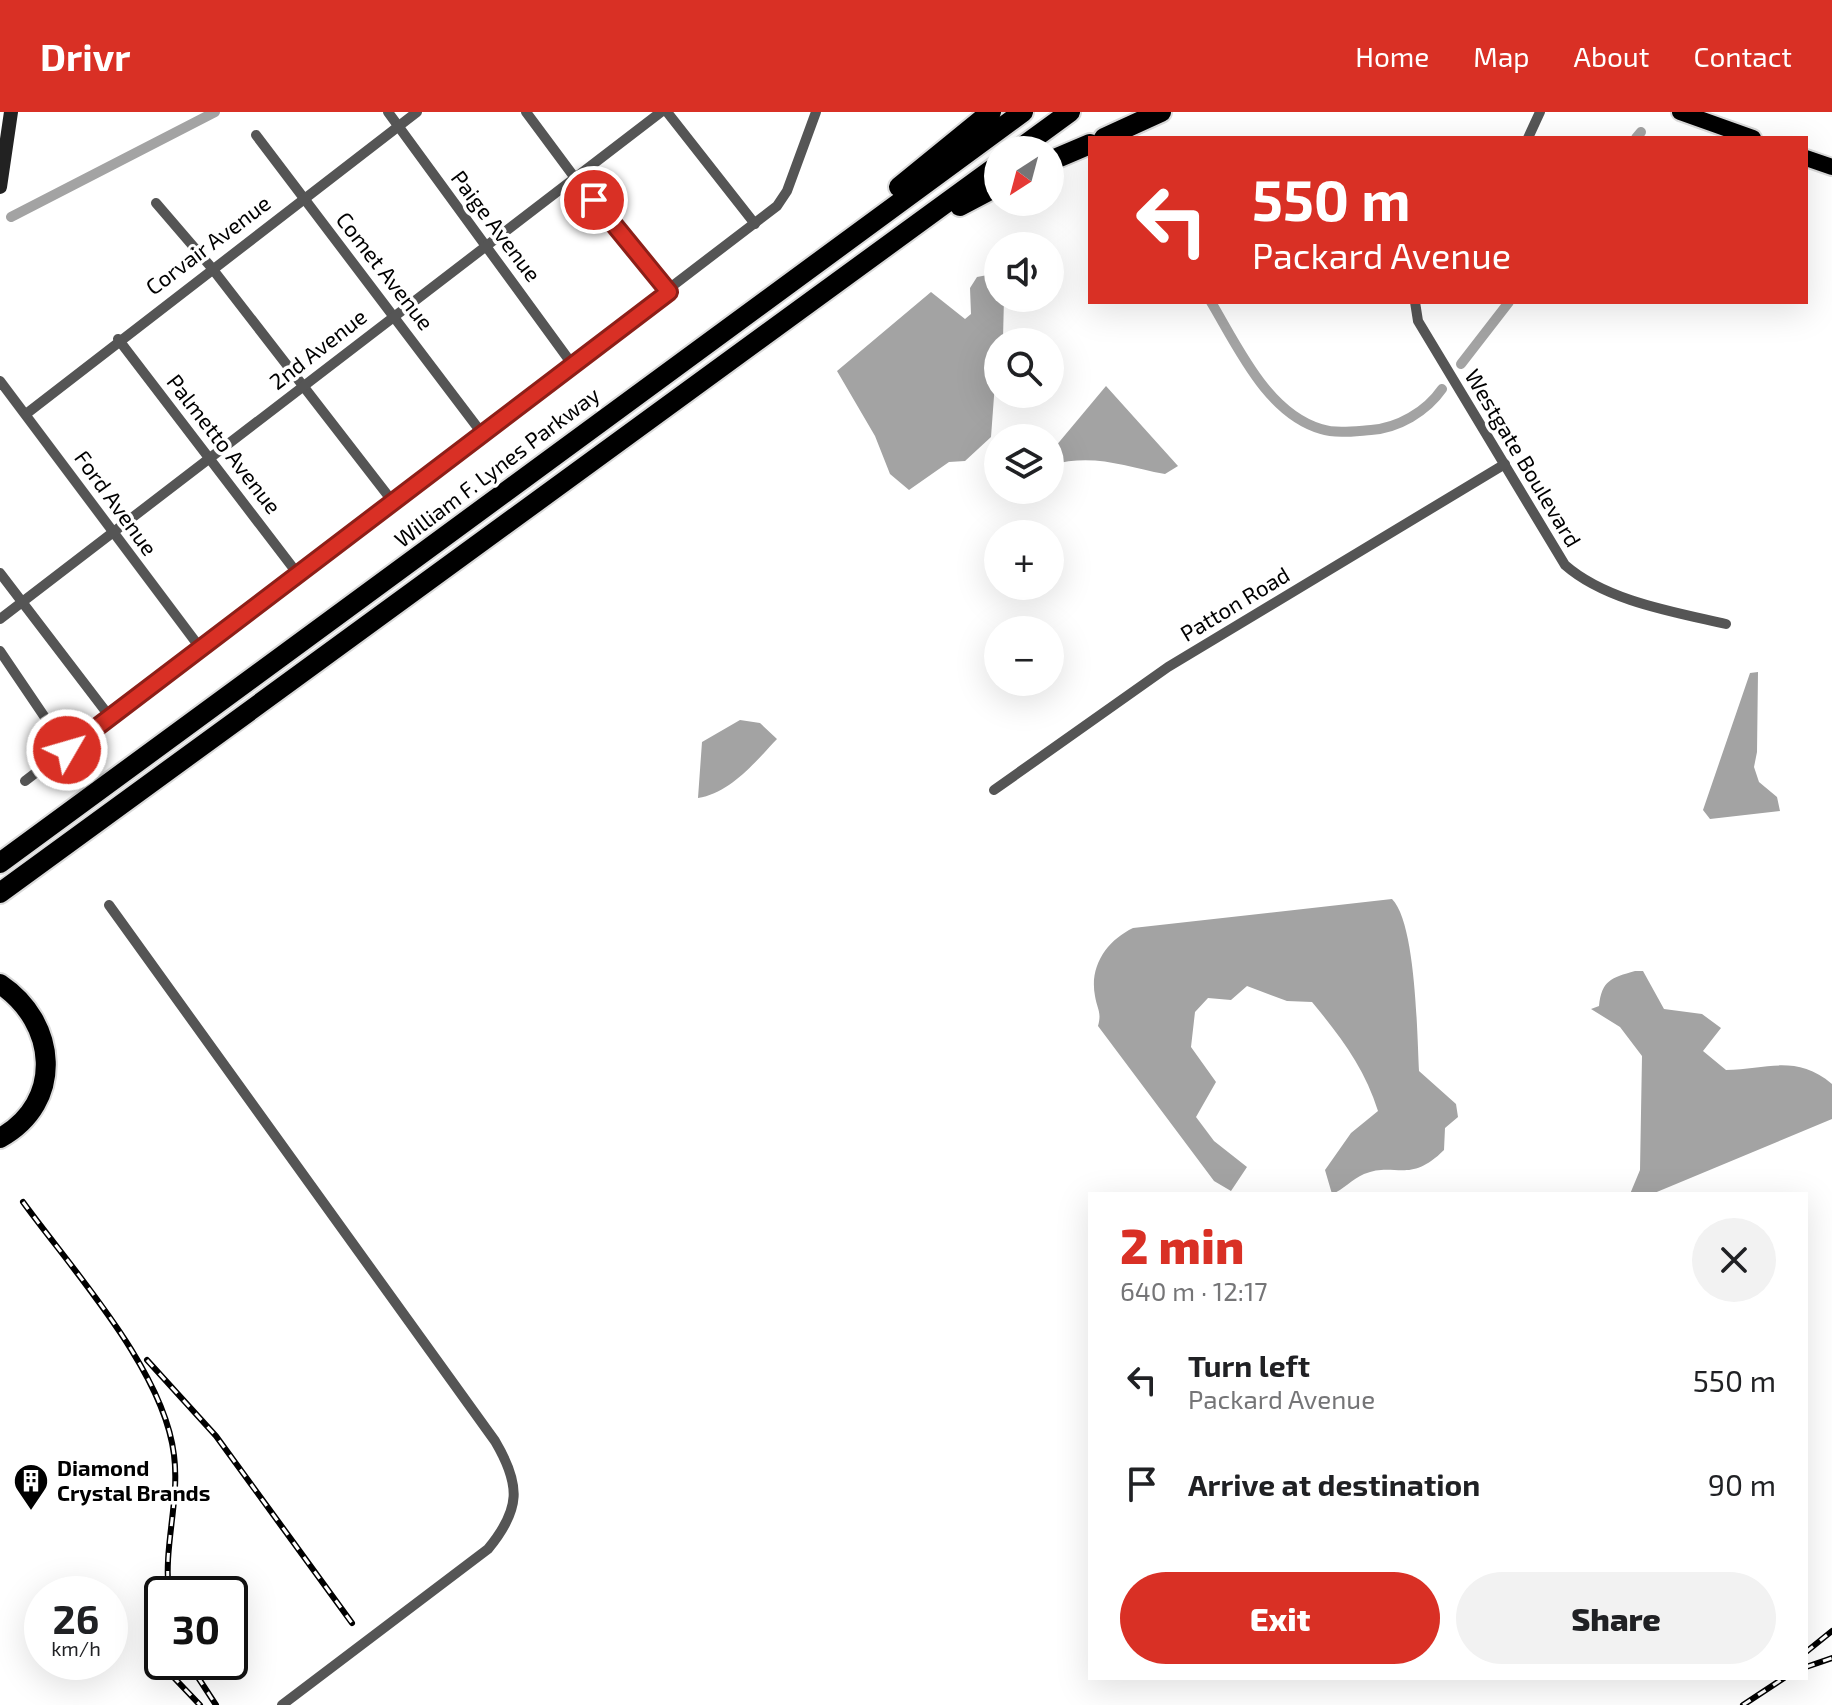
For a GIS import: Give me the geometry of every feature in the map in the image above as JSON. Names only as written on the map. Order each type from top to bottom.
[{"type":"highway","points":[[722,331],[991,112]]},
{"type":"highway","name":"William F. Lynes Parkway","points":[[0,863],[1023,112]]},
{"type":"highway","points":[[1037,136],[1070,112]]},
{"type":"highway","points":[[1108,136],[1161,112]]},
{"type":"highway","points":[[1064,155],[1088,145]]},
{"type":"highway","points":[[0,893],[984,175]]},
{"type":"highway","points":[[874,257],[984,194]]},
{"type":"highway","points":[[0,984],[30,1009],[42,1031],[45,1053],[40,1095],[20,1123],[0,1138]]},
{"type":"main road","points":[[1680,112],[1747,136]]},
{"type":"main road","points":[[1808,159],[1832,167]]},
{"type":"street","points":[[0,187],[11,112]]},
{"type":"street","name":"Paige Avenue","points":[[388,112],[572,364]]},
{"type":"street","name":"Corvair Avenue","points":[[26,414],[211,267],[417,112]]},
{"type":"street","points":[[526,112],[575,178],[669,292]]},
{"type":"street","points":[[664,112],[755,224]]},
{"type":"street","name":"2nd Avenue","points":[[0,619],[394,315],[664,112]]},
{"type":"street","points":[[25,781],[669,292],[777,206],[787,191],[816,112]]},
{"type":"street","points":[[1529,136],[1540,112]]},
{"type":"street","name":"Comet Avenue","points":[[256,135],[481,432]]},
{"type":"street","points":[[156,203],[305,385],[393,502]]},
{"type":"street","name":"Westgate Boulevard","points":[[1415,304],[1418,321],[1565,565],[1579,578],[1674,611],[1726,624]]},
{"type":"street","name":"Palmetto Avenue","points":[[118,339],[297,573]]},
{"type":"street","name":"Ford Avenue","points":[[0,381],[201,649]]},
{"type":"street","name":"Patton Road","points":[[994,790],[1168,667],[1505,464]]},
{"type":"street","points":[[0,573],[110,717]]},
{"type":"street","points":[[0,651],[67,750]]},
{"type":"street","points":[[109,905],[495,1441],[510,1466],[515,1488],[511,1512],[488,1549],[282,1705]]},
{"type":"shaded area","points":[[984,276],[984,312],[1004,312],[1003,328],[984,328],[984,408],[993,408],[992,424],[984,424],[984,443],[965,461],[949,462],[909,490],[890,474],[875,436],[837,371],[931,292],[965,319],[971,314],[970,288],[977,277]]},
{"type":"shaded area","points":[[1106,386],[1178,466],[1165,474],[1095,460],[1064,462],[1064,436]]},
{"type":"shaded area","points":[[1758,672],[1754,767],[1759,782],[1777,797],[1780,811],[1710,819],[1703,810],[1750,673]]},
{"type":"shaded area","points":[[740,720],[760,723],[777,739],[732,783],[698,798],[702,742]]},
{"type":"shaded area","points":[[1392,899],[1400,912],[1411,954],[1419,1071],[1456,1104],[1458,1117],[1445,1128],[1444,1150],[1421,1167],[1364,1174],[1331,1192],[1325,1170],[1351,1133],[1378,1111],[1373,1096],[1351,1054],[1312,1002],[1287,1001],[1247,986],[1231,1000],[1208,998],[1195,1012],[1191,1047],[1216,1082],[1196,1117],[1214,1141],[1247,1167],[1231,1191],[1214,1181],[1098,1026],[1094,985],[1098,964],[1108,947],[1133,928]]},
{"type":"shaded area","points":[[1643,971],[1664,1009],[1702,1014],[1721,1028],[1703,1051],[1726,1070],[1781,1065],[1806,1069],[1819,1075],[1832,1084],[1832,1119],[1657,1192],[1631,1192],[1640,1170],[1642,1056],[1620,1027],[1591,1009],[1599,1006],[1605,985],[1620,976]]},
{"type":"waterway","points":[[11,217],[215,112]]},
{"type":"waterway","points":[[1638,136],[1641,132]]},
{"type":"waterway","points":[[1212,304],[1243,358],[1270,394],[1302,421],[1321,429],[1346,432],[1391,426],[1420,412],[1442,389]]},
{"type":"waterway","points":[[1461,364],[1507,304]]},
{"type":"railway","points":[[23,1202],[114,1322],[153,1389],[167,1423],[175,1472],[168,1576]]},
{"type":"railway","points":[[147,1360],[216,1436],[352,1623]]},
{"type":"railway","points":[[1808,1650],[1832,1631]]},
{"type":"railway","points":[[1808,1666],[1832,1658]]},
{"type":"railway","points":[[176,1680],[200,1705]]},
{"type":"railway","points":[[200,1680],[216,1705]]},
{"type":"railway","points":[[1743,1705],[1781,1680]]},
{"type":"place","name":"Diamond Crystal Brands","points":[[31,1512]]},
{"type":"route","points":[[67,750],[481,432],[669,292],[594,200]]}]
